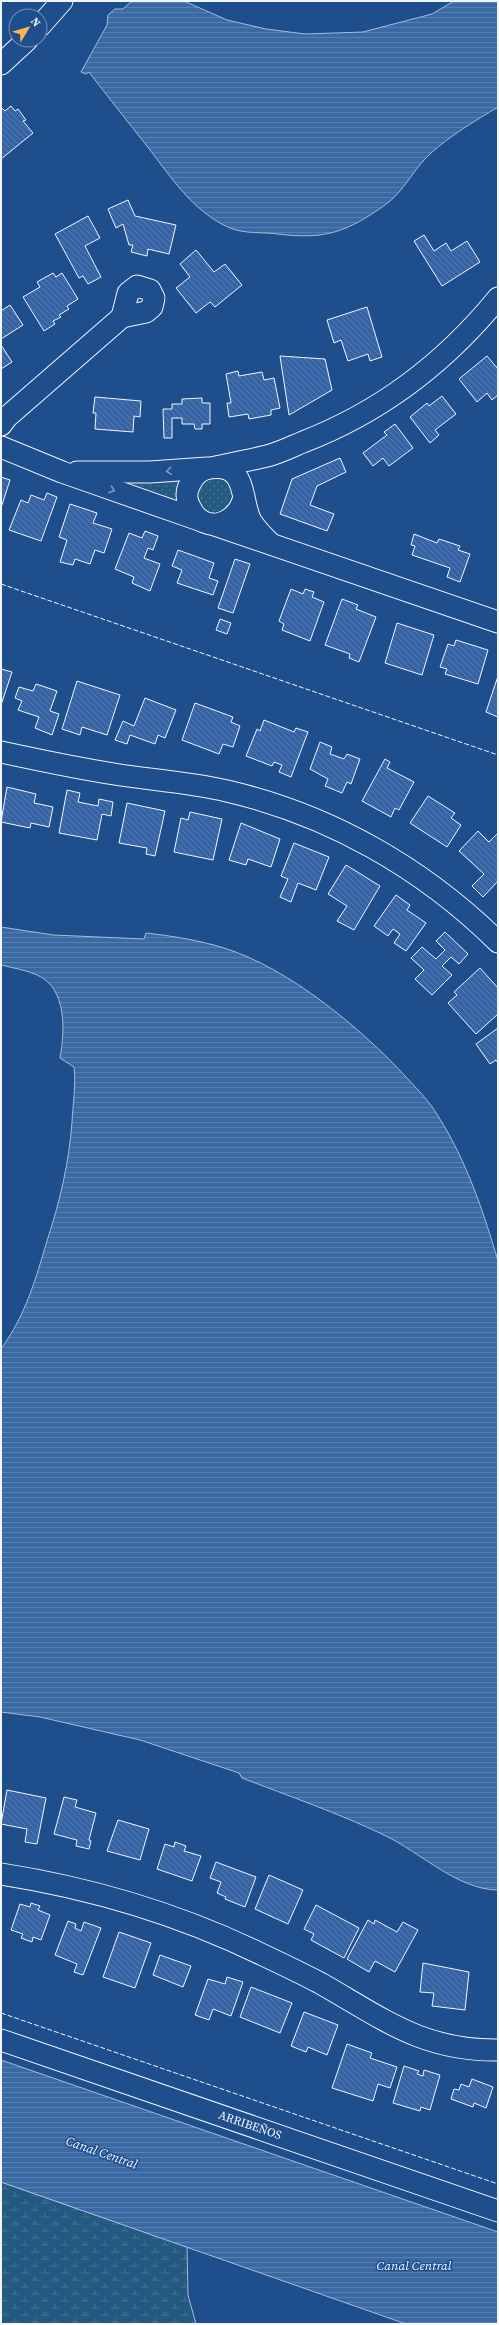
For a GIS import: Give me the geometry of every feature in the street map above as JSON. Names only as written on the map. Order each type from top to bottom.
[{"type":"street","points":[[48,17],[62,1]]},
{"type":"street","points":[[1,64],[18,48]]},
{"type":"street","points":[[62,472],[150,472],[212,467],[268,456],[349,422],[390,398],[421,376],[450,351],[498,298]]},
{"type":"street","points":[[1,425],[7,417],[122,317]]},
{"type":"street","points":[[1,448],[62,472],[498,622]]},
{"type":"street","points":[[268,456],[243,491],[238,514],[226,522],[207,522],[195,515],[187,497],[192,479],[199,472],[212,467],[232,472],[243,491],[251,521],[271,544]]},
{"type":"street","points":[[1,752],[60,765],[225,791],[303,814],[387,855],[442,893],[498,942]]},
{"type":"street","points":[[1,1874],[84,1890],[197,1926],[262,1954],[319,1983],[398,2029],[422,2038],[464,2048],[498,2050]]},
{"type":"street","name":"ARRIBEÑOS","points":[[1,2040],[498,2211]]},
{"type":"green space","points":[[216,476],[228,481],[236,492],[229,511],[210,515],[197,502],[198,492],[203,482]]},
{"type":"green space","points":[[182,479],[182,503],[116,480]]},
{"type":"green space","points":[[1,2182],[187,2247],[188,2295],[196,2324],[1,2324]]},
{"type":"water","points":[[132,1],[184,1],[227,20],[266,29],[305,34],[363,32],[432,14],[454,1],[498,1],[498,107],[463,128],[439,146],[425,159],[392,200],[359,222],[347,228],[322,235],[309,236],[236,230],[217,221],[205,213],[184,193],[89,72],[86,74],[81,72],[107,25],[108,15],[115,9],[123,9]]},
{"type":"water","points":[[1,927],[53,935],[144,939],[146,933],[156,934],[204,943],[249,957],[299,985],[323,1002],[369,1040],[428,1101],[457,1150],[480,1204],[498,1261],[498,1890],[468,1884],[384,1835],[331,1812],[242,1778],[239,1773],[140,1740],[40,1717],[1,1712],[1,1349],[17,1323],[29,1297],[56,1211],[69,1152],[75,1081],[74,1067],[60,1058],[63,1023],[59,1000],[47,981],[24,970],[1,965]]},
{"type":"water","name":"Canal Central","points":[[1,2060],[498,2232],[498,2324],[406,2324],[1,2182]]},
{"type":"building","points":[[11,106],[15,111],[18,109],[26,120],[23,121],[33,133],[1,159],[1,107],[5,111]]},
{"type":"building","points":[[128,200],[135,216],[176,225],[169,254],[148,249],[147,256],[131,252],[133,245],[129,245],[123,224],[116,228],[108,209]]},
{"type":"building","points":[[88,216],[100,238],[85,246],[101,277],[88,284],[83,276],[79,278],[55,234]]},
{"type":"building","points":[[424,235],[434,251],[446,243],[451,251],[467,241],[480,262],[442,286],[414,241]]},
{"type":"building","points":[[196,250],[214,272],[225,264],[242,285],[215,307],[210,302],[196,313],[176,288],[190,277],[180,264]]},
{"type":"building","points":[[53,273],[56,277],[62,273],[78,299],[67,306],[69,309],[59,315],[61,317],[53,321],[55,324],[44,331],[23,297],[40,287],[37,282]]},
{"type":"building","points":[[10,305],[23,325],[1,339],[1,311]]},
{"type":"building","points":[[367,307],[382,357],[370,361],[368,354],[348,361],[341,340],[334,343],[327,320]]},
{"type":"building","points":[[1,345],[12,362],[1,369]]},
{"type":"building","points":[[280,356],[325,359],[332,390],[289,415]]},
{"type":"building","points":[[487,356],[498,369],[498,395],[492,400],[487,393],[477,402],[459,379]]},
{"type":"building","points":[[238,371],[239,376],[262,372],[264,380],[274,378],[280,408],[271,410],[271,415],[249,419],[248,414],[229,417],[227,403],[231,403],[226,374]]},
{"type":"building","points":[[442,396],[456,414],[435,430],[439,435],[430,443],[410,417],[427,403],[429,406]]},
{"type":"building","points":[[95,397],[141,401],[140,417],[134,416],[133,432],[95,429],[96,413],[93,413]]},
{"type":"building","points":[[202,398],[202,403],[210,403],[210,424],[202,424],[202,429],[195,429],[194,424],[182,424],[182,418],[172,418],[172,438],[164,438],[163,409],[172,409],[172,404],[182,404],[182,399]]},
{"type":"building","points":[[395,424],[413,448],[389,466],[383,458],[373,466],[363,453],[387,435],[384,432]]},
{"type":"building","points":[[340,458],[346,472],[317,486],[310,505],[334,514],[327,531],[280,514],[292,479]]},
{"type":"building","points":[[1,477],[10,480],[1,508]]},
{"type":"building","points":[[47,493],[57,497],[41,541],[9,530],[21,500],[28,503],[31,495],[44,500]]},
{"type":"building","points":[[70,504],[97,513],[93,523],[112,529],[104,553],[95,550],[90,564],[75,559],[73,565],[60,562],[67,540],[59,537]]},
{"type":"building","points":[[145,531],[158,536],[153,550],[148,548],[144,558],[160,564],[150,591],[132,583],[134,577],[115,569],[129,533],[142,538]]},
{"type":"building","points":[[414,534],[437,543],[439,539],[460,546],[458,550],[470,554],[460,582],[447,577],[450,568],[412,555],[415,546],[411,545]]},
{"type":"building","points":[[178,550],[214,563],[209,578],[218,581],[213,595],[177,583],[182,570],[172,566]]},
{"type":"building","points":[[235,559],[250,564],[233,613],[218,608]]},
{"type":"building","points":[[291,589],[303,594],[305,589],[314,592],[312,597],[324,602],[310,641],[282,630],[284,624],[279,621]]},
{"type":"building","points":[[342,599],[358,605],[356,609],[376,617],[359,662],[349,658],[350,654],[325,645]]},
{"type":"building","points":[[220,619],[231,623],[227,634],[216,630]]},
{"type":"building","points":[[397,623],[434,635],[422,675],[385,663]]},
{"type":"building","points":[[456,640],[488,650],[478,684],[445,674],[447,669],[440,667],[448,644],[454,646]]},
{"type":"building","points":[[1,669],[12,672],[1,705]]},
{"type":"building","points":[[498,676],[498,717],[486,712]]},
{"type":"building","points":[[77,681],[120,695],[107,735],[82,727],[80,735],[62,729]]},
{"type":"building","points":[[36,684],[57,691],[50,711],[59,714],[52,735],[35,728],[39,717],[18,710],[22,701],[15,698],[19,687],[33,691]]},
{"type":"building","points":[[145,698],[176,710],[165,738],[158,735],[155,744],[130,735],[127,744],[115,740],[123,721],[134,726]]},
{"type":"building","points":[[195,703],[233,717],[231,722],[240,726],[233,747],[223,744],[219,754],[182,740]]},
{"type":"building","points":[[264,720],[294,732],[296,728],[308,732],[291,777],[279,772],[282,765],[274,762],[272,766],[246,756],[257,729],[260,731]]},
{"type":"building","points":[[320,742],[332,747],[330,754],[344,759],[347,754],[360,759],[351,784],[347,782],[342,793],[325,786],[328,779],[310,769]]},
{"type":"building","points":[[385,759],[390,762],[387,768],[414,782],[399,810],[395,808],[391,817],[362,801]]},
{"type":"building","points":[[7,787],[36,794],[34,803],[53,807],[49,827],[31,823],[30,828],[1,822]]},
{"type":"building","points":[[67,790],[80,793],[78,802],[98,806],[99,799],[113,802],[111,816],[102,814],[97,840],[59,833]]},
{"type":"building","points":[[428,796],[455,813],[451,818],[461,825],[447,847],[410,823]]},
{"type":"building","points":[[127,803],[165,811],[155,856],[146,854],[147,848],[119,843]]},
{"type":"building","points":[[190,812],[222,819],[213,860],[174,852],[181,818],[188,820]]},
{"type":"building","points":[[241,823],[280,839],[271,867],[248,859],[246,865],[229,860]]},
{"type":"building","points":[[478,831],[489,842],[498,833],[498,881],[483,897],[472,886],[484,874],[459,851]]},
{"type":"building","points":[[294,843],[329,857],[316,890],[298,883],[291,902],[280,897],[288,879],[281,876]]},
{"type":"building","points":[[346,865],[380,886],[354,930],[337,921],[347,906],[328,894]]},
{"type":"building","points":[[396,895],[410,905],[407,910],[426,923],[406,951],[394,943],[400,934],[393,929],[388,936],[374,926]]},
{"type":"building","points":[[445,932],[468,954],[459,964],[451,957],[442,966],[452,975],[432,995],[415,979],[424,970],[411,958],[422,947],[436,959],[445,950],[436,941]]},
{"type":"building","points":[[480,968],[498,988],[498,1014],[476,1034],[448,1003],[457,995],[454,992]]},
{"type":"building","points":[[498,1028],[498,1063],[496,1060],[490,1064],[476,1044]]},
{"type":"building","points":[[7,1790],[46,1798],[37,1844],[25,1842],[27,1829],[1,1824]]},
{"type":"building","points":[[64,1797],[77,1800],[75,1807],[96,1813],[89,1840],[91,1841],[89,1849],[76,1846],[77,1840],[54,1834]]},
{"type":"building","points":[[118,1820],[149,1829],[140,1860],[107,1851]]},
{"type":"building","points":[[175,1842],[186,1846],[184,1851],[201,1856],[192,1881],[157,1869],[165,1844],[174,1847]]},
{"type":"building","points":[[216,1862],[256,1877],[245,1907],[225,1899],[226,1897],[217,1893],[221,1882],[210,1878]]},
{"type":"building","points":[[269,1875],[303,1890],[288,1924],[255,1909]]},
{"type":"building","points":[[31,1903],[40,1906],[38,1910],[50,1915],[41,1940],[33,1937],[32,1942],[21,1938],[23,1934],[11,1930],[20,1904],[30,1907]]},
{"type":"building","points":[[316,1905],[359,1928],[344,1958],[311,1940],[314,1934],[304,1929]]},
{"type":"building","points":[[368,1920],[374,1924],[375,1920],[397,1932],[403,1922],[418,1930],[395,1972],[375,1961],[369,1972],[347,1959]]},
{"type":"building","points":[[68,1921],[76,1924],[75,1928],[81,1931],[84,1922],[101,1928],[83,1975],[74,1972],[77,1964],[55,1955]]},
{"type":"building","points":[[119,1932],[151,1943],[135,1988],[103,1977]]},
{"type":"building","points":[[160,1955],[191,1966],[183,1987],[153,1975]]},
{"type":"building","points":[[423,1963],[469,1972],[465,2010],[432,2006],[434,1993],[420,1992]]},
{"type":"building","points":[[227,1977],[243,1982],[231,2016],[213,2009],[209,2020],[195,2015],[208,1979],[225,1984]]},
{"type":"building","points":[[251,1987],[292,2003],[280,2033],[240,2017]]},
{"type":"building","points":[[304,2012],[338,2025],[327,2055],[308,2047],[306,2052],[291,2046]]},
{"type":"building","points":[[347,2044],[372,2053],[370,2058],[397,2067],[390,2088],[378,2084],[373,2101],[332,2088]]},
{"type":"building","points":[[404,2066],[419,2071],[417,2074],[423,2076],[424,2070],[440,2075],[430,2110],[421,2107],[420,2111],[393,2103]]},
{"type":"building","points":[[472,2079],[493,2087],[486,2108],[474,2103],[473,2107],[451,2099],[454,2089],[459,2090],[461,2084],[469,2087]]},
{"type":"fence","points":[[1,584],[498,755]]},
{"type":"fence","points":[[1,2013],[498,2184]]}]
